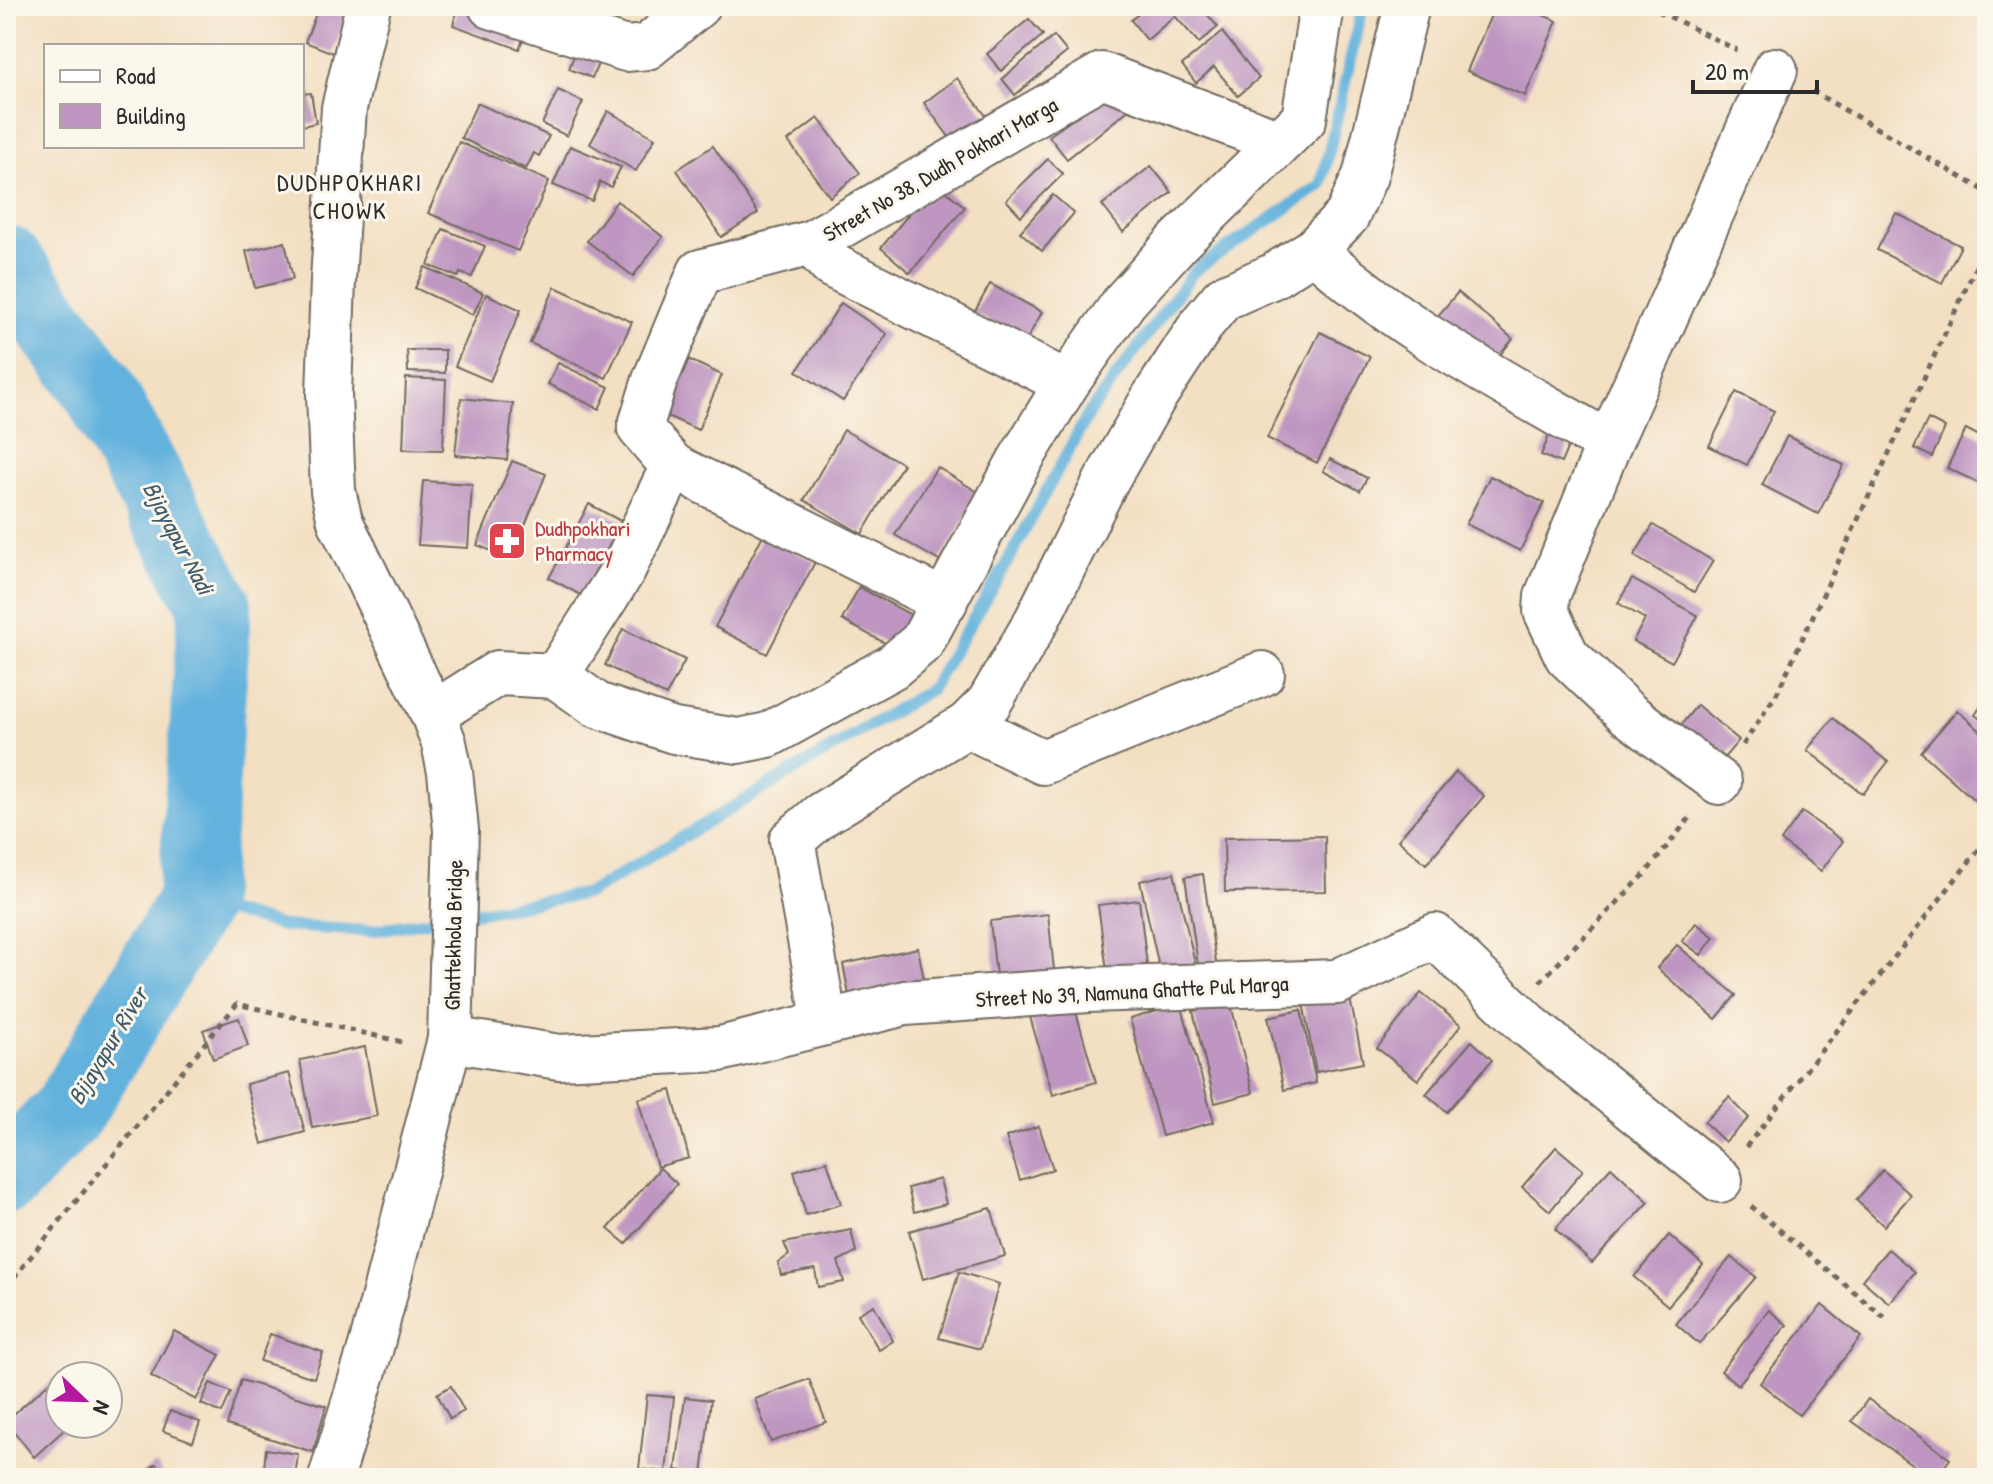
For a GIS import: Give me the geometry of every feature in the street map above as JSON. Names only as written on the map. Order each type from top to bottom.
[{"type":"street","points":[[491,6],[626,49],[647,47],[697,6]]},
{"type":"street","points":[[433,714],[498,673],[556,676],[597,705],[674,731],[738,741],[768,735],[892,667],[922,642],[1019,462],[1067,383],[1125,301],[1179,241],[1304,119],[1322,6]]},
{"type":"street","points":[[825,1023],[792,840],[821,815],[967,725],[989,703],[1037,620],[1107,479],[1154,397],[1204,321],[1223,298],[1273,276],[1314,250],[1347,216],[1365,176],[1407,6]]},
{"type":"street","name":"Ghattekhola Bridge","points":[[331,1478],[371,1347],[449,1046],[456,830],[444,743],[340,521],[333,491],[330,380],[344,108],[371,7]]},
{"type":"street","points":[[1719,782],[1628,714],[1567,656],[1546,611],[1547,596],[1609,444],[1775,70]]},
{"type":"street","name":"Street No 38, Dudh Pokhari Marga","points":[[673,466],[640,428],[655,380],[700,272],[811,243],[1102,75],[1279,142]]},
{"type":"street","points":[[811,243],[831,265],[1067,383]]},
{"type":"street","points":[[1314,250],[1347,280],[1413,327],[1609,444]]},
{"type":"street","points":[[556,676],[622,572],[673,466],[945,602]]},
{"type":"street","points":[[967,725],[1043,762],[1262,674]]},
{"type":"street","name":"Street No 39, Namuna Ghatte Pul Marga","points":[[449,1046],[559,1057],[720,1049],[905,1003],[1088,990],[1337,982],[1435,936],[1512,1010],[1720,1180]]},
{"type":"path","points":[[1648,6],[1775,70],[1987,192]]},
{"type":"path","points":[[1512,1010],[1645,874],[1719,782],[1777,693],[1987,243]]},
{"type":"path","points":[[1886,1319],[1720,1180],[1987,839]]},
{"type":"path","points":[[6,1287],[237,1004],[449,1046]]},
{"type":"building","points":[[319,6],[349,9],[333,53],[305,42]]},
{"type":"building","points":[[459,6],[526,31],[519,49],[453,25]]},
{"type":"building","points":[[566,6],[608,6],[599,28],[563,14]]},
{"type":"building","points":[[1147,6],[1200,6],[1218,27],[1199,43],[1175,16],[1147,40],[1131,20]]},
{"type":"building","points":[[1495,6],[1522,6],[1557,21],[1525,96],[1467,71]]},
{"type":"building","points":[[1029,19],[1043,35],[1001,71],[987,54]]},
{"type":"building","points":[[1222,32],[1259,78],[1238,96],[1214,67],[1196,83],[1182,65]]},
{"type":"building","points":[[1054,36],[1067,52],[1015,95],[1002,79]]},
{"type":"building","points":[[576,50],[600,59],[592,78],[569,69]]},
{"type":"building","points":[[957,78],[987,117],[953,142],[924,103]]},
{"type":"building","points":[[558,90],[583,102],[567,136],[542,124]]},
{"type":"building","points":[[311,93],[316,123],[304,126],[304,94]]},
{"type":"building","points":[[1110,93],[1132,107],[1067,159],[1049,136]]},
{"type":"building","points":[[477,103],[549,136],[539,156],[534,153],[526,169],[461,138]]},
{"type":"building","points":[[608,111],[655,138],[636,171],[590,144]]},
{"type":"building","points":[[818,118],[860,173],[830,197],[788,141]]},
{"type":"building","points":[[459,142],[549,181],[518,251],[428,213]]},
{"type":"building","points":[[570,146],[621,167],[611,187],[600,182],[592,201],[553,185]]},
{"type":"building","points":[[713,146],[758,213],[721,237],[677,170]]},
{"type":"building","points":[[1048,159],[1063,174],[1021,216],[1006,200]]},
{"type":"building","points":[[1151,166],[1172,192],[1123,232],[1102,205]]},
{"type":"building","points":[[935,182],[965,207],[910,273],[881,248]]},
{"type":"building","points":[[1053,195],[1074,213],[1042,251],[1020,232]]},
{"type":"building","points":[[617,201],[663,237],[633,276],[587,241]]},
{"type":"building","points":[[1896,213],[1961,246],[1942,283],[1877,250]]},
{"type":"building","points":[[443,229],[485,246],[472,277],[460,273],[458,277],[428,265]]},
{"type":"building","points":[[285,242],[293,279],[255,288],[246,251]]},
{"type":"building","points":[[425,267],[483,293],[473,315],[415,288]]},
{"type":"building","points":[[990,284],[1042,312],[1026,341],[974,313]]},
{"type":"building","points":[[555,287],[632,322],[606,378],[530,343]]},
{"type":"building","points":[[1458,292],[1513,339],[1493,363],[1437,317]]},
{"type":"building","points":[[486,294],[521,310],[490,381],[455,366]]},
{"type":"building","points":[[841,303],[887,334],[843,401],[797,371]]},
{"type":"building","points":[[1320,332],[1370,357],[1317,463],[1267,438]]},
{"type":"building","points":[[407,350],[445,350],[445,373],[408,372]]},
{"type":"building","points":[[683,357],[722,375],[698,430],[658,412]]},
{"type":"building","points":[[558,363],[609,387],[599,409],[548,384]]},
{"type":"building","points":[[406,378],[446,380],[443,450],[403,449]]},
{"type":"building","points":[[1736,392],[1774,411],[1747,465],[1709,446]]},
{"type":"building","points":[[461,398],[513,404],[507,460],[455,455]]},
{"type":"building","points":[[1928,419],[1945,428],[1932,457],[1914,448]]},
{"type":"building","points":[[1552,429],[1572,437],[1561,463],[1541,455]]},
{"type":"building","points":[[1966,429],[1987,440],[1987,487],[1947,468]]},
{"type":"building","points":[[844,430],[903,464],[862,534],[804,500]]},
{"type":"building","points":[[1787,436],[1844,465],[1818,514],[1762,485]]},
{"type":"building","points":[[1330,459],[1367,478],[1360,491],[1323,471]]},
{"type":"building","points":[[512,461],[546,474],[511,559],[477,545]]},
{"type":"building","points":[[937,467],[981,494],[939,561],[895,535]]},
{"type":"building","points":[[1490,476],[1544,503],[1520,551],[1466,524]]},
{"type":"building","points":[[423,481],[472,484],[468,548],[418,545]]},
{"type":"building","points":[[589,504],[628,525],[588,599],[549,578]]},
{"type":"building","points":[[1653,525],[1713,561],[1694,592],[1634,556]]},
{"type":"building","points":[[763,535],[815,562],[767,654],[715,627]]},
{"type":"building","points":[[1632,579],[1698,616],[1672,662],[1633,641],[1645,619],[1618,603]]},
{"type":"building","points":[[859,587],[911,615],[894,648],[842,620]]},
{"type":"building","points":[[623,629],[685,660],[666,696],[605,665]]},
{"type":"building","points":[[1987,697],[1987,723],[1975,715]]},
{"type":"building","points":[[1697,705],[1739,740],[1714,770],[1672,736]]},
{"type":"building","points":[[1957,710],[1987,737],[1987,797],[1980,805],[1921,752]]},
{"type":"building","points":[[1833,718],[1888,762],[1863,794],[1807,750]]},
{"type":"building","points":[[1456,772],[1484,796],[1426,864],[1398,840]]},
{"type":"building","points":[[1802,812],[1843,841],[1821,871],[1781,841]]},
{"type":"building","points":[[1325,836],[1326,891],[1225,892],[1224,838]]},
{"type":"building","points":[[1174,873],[1195,963],[1160,972],[1140,881]]},
{"type":"building","points":[[1203,874],[1217,969],[1199,972],[1185,877]]},
{"type":"building","points":[[1139,900],[1147,965],[1107,971],[1098,905]]},
{"type":"building","points":[[1048,914],[1055,979],[997,985],[990,921]]},
{"type":"building","points":[[1696,923],[1714,937],[1701,955],[1682,941]]},
{"type":"building","points":[[1677,945],[1736,995],[1716,1019],[1657,968]]},
{"type":"building","points":[[918,948],[924,980],[849,995],[843,964]]},
{"type":"building","points":[[1348,988],[1363,1063],[1316,1072],[1302,997]]},
{"type":"building","points":[[1421,993],[1461,1025],[1418,1080],[1377,1048]]},
{"type":"building","points":[[1230,1001],[1253,1093],[1215,1103],[1193,1011]]},
{"type":"building","points":[[1181,1004],[1214,1122],[1162,1136],[1130,1019]]},
{"type":"building","points":[[1074,1005],[1096,1082],[1053,1095],[1030,1017]]},
{"type":"building","points":[[1301,1010],[1316,1083],[1284,1090],[1268,1017]]},
{"type":"building","points":[[239,1018],[248,1046],[213,1059],[203,1030]]},
{"type":"building","points":[[1472,1041],[1492,1060],[1447,1112],[1426,1094]]},
{"type":"building","points":[[365,1047],[377,1116],[312,1128],[300,1060]]},
{"type":"building","points":[[289,1073],[305,1132],[262,1144],[246,1084]]},
{"type":"building","points":[[671,1090],[689,1158],[657,1167],[638,1099]]},
{"type":"building","points":[[1729,1097],[1749,1118],[1725,1142],[1704,1122]]},
{"type":"building","points":[[1039,1126],[1053,1169],[1020,1180],[1006,1137]]},
{"type":"building","points":[[1556,1147],[1583,1170],[1550,1211],[1522,1187]]},
{"type":"building","points":[[827,1161],[841,1204],[806,1215],[794,1171]]},
{"type":"building","points":[[1611,1167],[1649,1202],[1592,1263],[1555,1229]]},
{"type":"building","points":[[660,1168],[677,1184],[626,1244],[608,1229]]},
{"type":"building","points":[[1883,1170],[1911,1195],[1884,1226],[1856,1200]]},
{"type":"building","points":[[940,1179],[946,1204],[914,1212],[908,1188]]},
{"type":"building","points":[[991,1208],[1005,1256],[923,1279],[909,1231]]},
{"type":"building","points":[[851,1230],[856,1252],[838,1261],[844,1282],[818,1287],[815,1269],[781,1275],[778,1263],[789,1255],[784,1243]]},
{"type":"building","points":[[1669,1235],[1703,1265],[1668,1306],[1634,1277]]},
{"type":"building","points":[[1888,1249],[1915,1272],[1889,1303],[1862,1280]]},
{"type":"building","points":[[1731,1257],[1756,1277],[1699,1344],[1676,1324]]},
{"type":"building","points":[[959,1272],[999,1284],[980,1349],[939,1338]]},
{"type":"building","points":[[874,1305],[893,1341],[879,1350],[858,1314]]},
{"type":"building","points":[[1822,1305],[1861,1337],[1799,1415],[1760,1383]]},
{"type":"building","points":[[1769,1310],[1787,1325],[1738,1385],[1721,1371]]},
{"type":"building","points":[[174,1331],[220,1355],[196,1400],[151,1376]]},
{"type":"building","points":[[270,1334],[323,1352],[314,1378],[260,1361]]},
{"type":"building","points":[[809,1379],[826,1422],[771,1442],[755,1399]]},
{"type":"building","points":[[241,1380],[326,1406],[313,1452],[227,1425]]},
{"type":"building","points":[[210,1383],[231,1392],[222,1413],[201,1404]]},
{"type":"building","points":[[451,1386],[464,1411],[450,1419],[437,1394]]},
{"type":"building","points":[[44,1387],[44,1440],[53,1440],[34,1457],[6,1421]]},
{"type":"building","points":[[647,1395],[674,1397],[666,1472],[639,1469]]},
{"type":"building","points":[[685,1397],[711,1400],[702,1474],[676,1470]]},
{"type":"building","points":[[1868,1399],[1950,1459],[1936,1478],[1931,1478],[1852,1421]]},
{"type":"building","points":[[170,1411],[200,1422],[193,1442],[163,1431]]},
{"type":"building","points":[[266,1449],[298,1454],[295,1478],[263,1478]]},
{"type":"building","points":[[156,1464],[166,1478],[136,1478]]},
{"type":"waterway","points":[[194,902],[282,926],[370,931],[589,893],[931,689],[1008,561],[1089,413],[1195,270],[1321,185],[1363,6]]},
{"type":"waterway","name":"Bijayapur Nadi","points":[[6,262],[97,386],[215,606],[194,902],[69,1111],[6,1177]]},
{"type":"place","name":"Dudhpokhari Pharmacy","points":[[507,541]]},
{"type":"district","name":"DUDHPOKHARI CHOWK","points":[[350,197]]},
{"type":"water label","name":"Bijayapur River","points":[[108,1046]]}]
